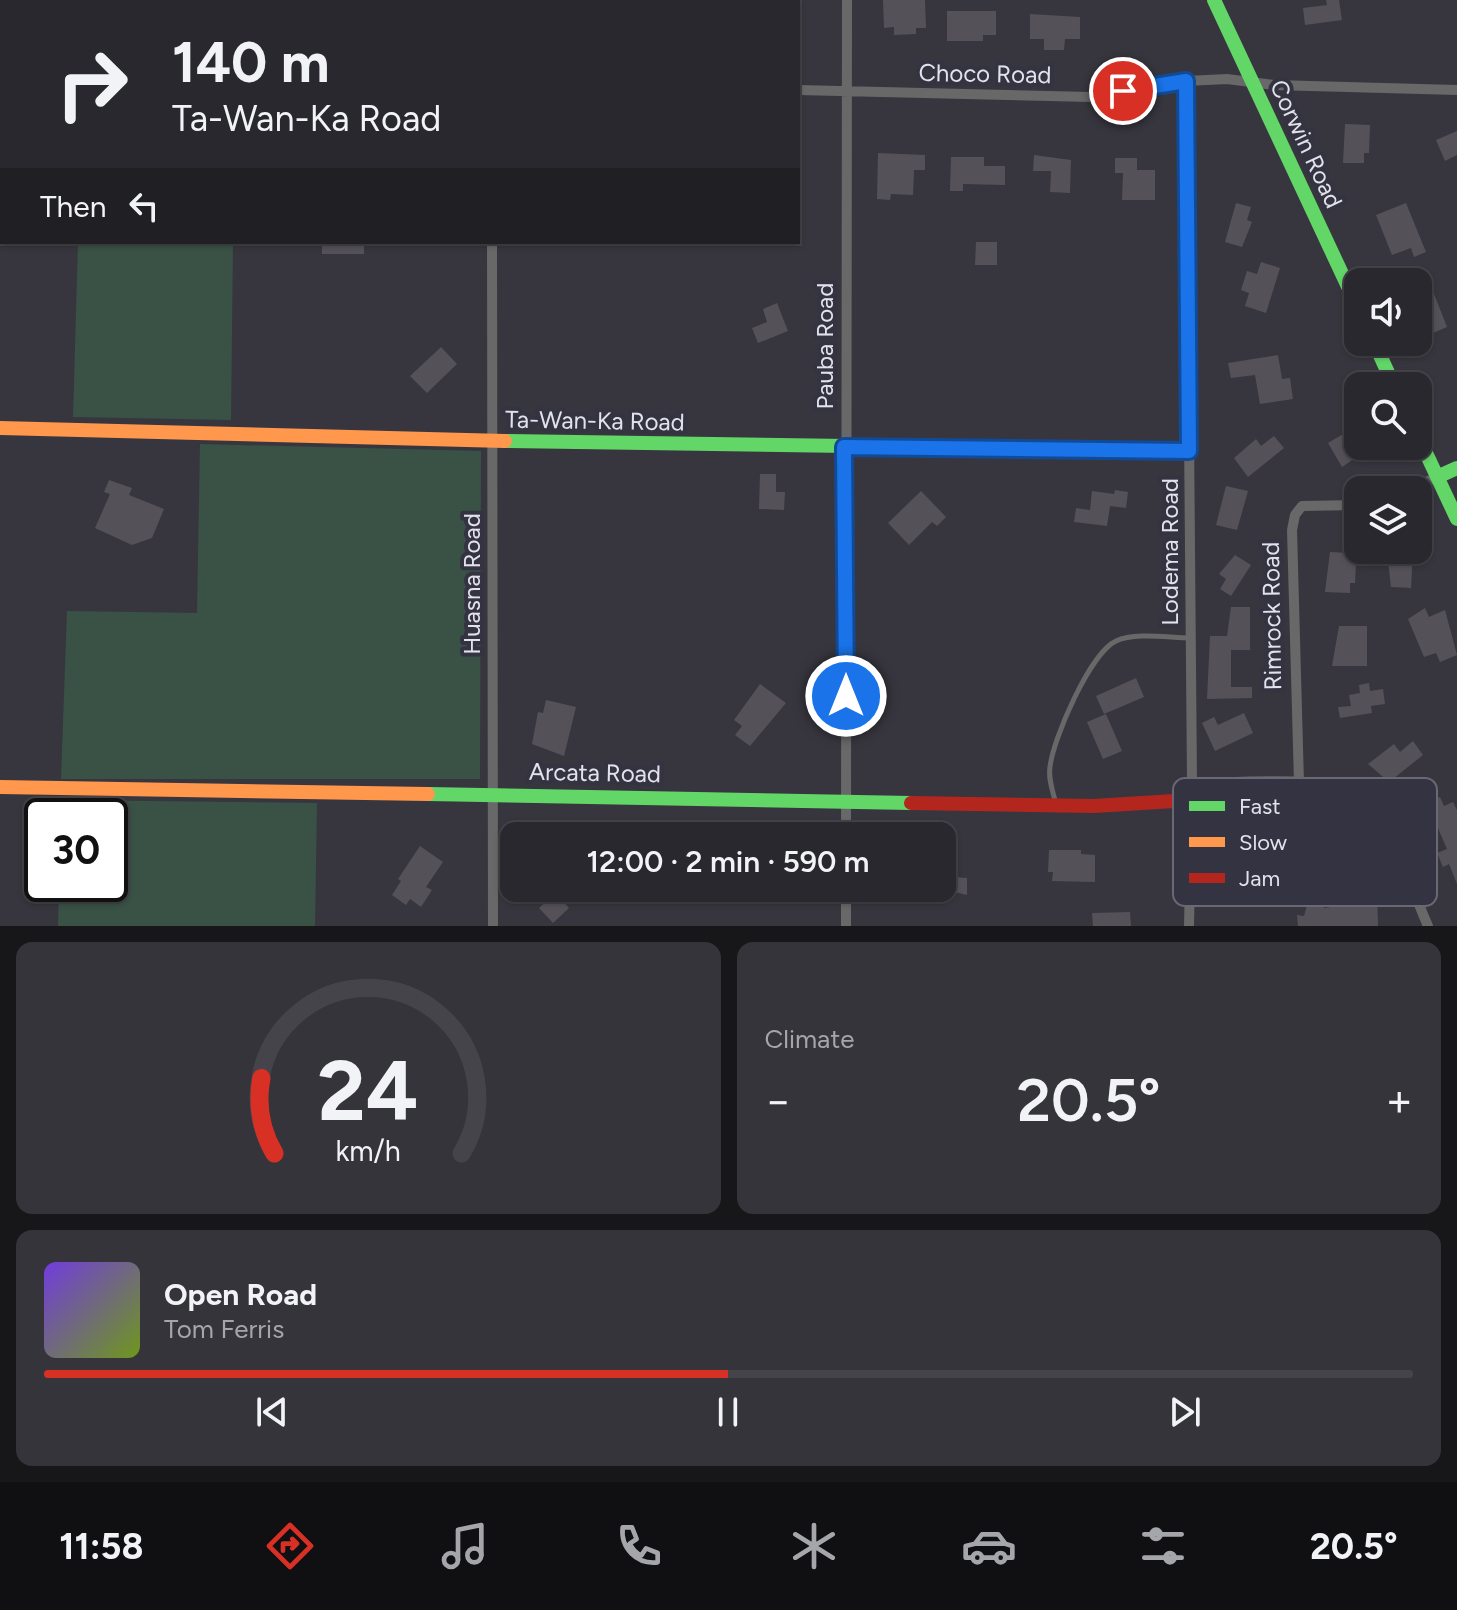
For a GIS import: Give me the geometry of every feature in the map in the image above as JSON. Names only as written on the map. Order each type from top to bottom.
[{"type":"street","name":"Pauba Road","points":[[846,822],[844,447],[847,0]]},
{"type":"street","name":"Corwin Road","points":[[1214,0],[1344,278]]},
{"type":"street","name":"Choco Road","points":[[800,90],[1091,97],[1186,81],[1227,79],[1254,84],[1457,90]]},
{"type":"street","name":"Lodema Road","points":[[1186,81],[1192,778]]},
{"type":"street","name":"Huasna Road","points":[[492,244],[493,926]]},
{"type":"street","name":"Ta-Wan-Ka Road","points":[[0,428],[492,441],[1189,451]]},
{"type":"street","points":[[1429,460],[1457,519]]},
{"type":"street","points":[[1432,479],[1457,468]]},
{"type":"street","name":"Rimrock Road","points":[[1299,778],[1292,530],[1295,515],[1302,506],[1344,505]]},
{"type":"street","name":"Arcata Road","points":[[0,787],[846,799],[1056,805],[1173,801]]},
{"type":"street","points":[[846,902],[846,926]]},
{"type":"street","name":"Lodema Road","points":[[1189,906],[1189,926]]},
{"type":"street","points":[[1419,906],[1428,926]]},
{"type":"lane","points":[[1056,805],[1049,773],[1056,742],[1072,705],[1105,650],[1119,640],[1130,638],[1191,638]]},
{"type":"green space","points":[[78,244],[233,244],[231,420],[73,417]]},
{"type":"green space","points":[[200,444],[481,451],[480,779],[61,779],[67,611],[197,613]]},
{"type":"green space","points":[[128,801],[317,803],[315,926],[58,926],[59,902],[128,902]]},
{"type":"building","points":[[883,0],[925,0],[926,28],[916,28],[916,34],[894,35],[894,27],[884,28]]},
{"type":"building","points":[[1326,0],[1339,0],[1342,20],[1305,25],[1303,8],[1327,5]]},
{"type":"building","points":[[947,11],[996,11],[996,35],[983,35],[983,41],[947,41]]},
{"type":"building","points":[[1030,14],[1080,17],[1080,39],[1065,39],[1064,50],[1044,50],[1044,39],[1030,39]]},
{"type":"building","points":[[1345,124],[1370,125],[1369,153],[1364,153],[1364,163],[1343,163]]},
{"type":"building","points":[[1457,131],[1457,155],[1445,161],[1436,140]]},
{"type":"building","points":[[878,153],[925,155],[925,170],[914,170],[913,195],[891,194],[890,200],[877,199]]},
{"type":"building","points":[[1034,155],[1071,160],[1070,193],[1050,192],[1051,171],[1033,171]]},
{"type":"building","points":[[951,157],[984,157],[984,166],[1005,166],[1005,185],[963,184],[963,191],[950,191]]},
{"type":"building","points":[[1115,158],[1137,158],[1137,170],[1155,170],[1155,200],[1122,200],[1123,173],[1115,173]]},
{"type":"building","points":[[1236,203],[1251,207],[1247,220],[1252,222],[1242,247],[1225,242]]},
{"type":"building","points":[[1406,203],[1426,252],[1414,257],[1411,248],[1392,255],[1376,215]]},
{"type":"building","points":[[976,242],[997,242],[997,265],[975,265]]},
{"type":"building","points":[[322,244],[364,244],[364,254],[322,254]]},
{"type":"building","points":[[1261,262],[1280,268],[1266,313],[1245,306],[1249,293],[1241,290],[1247,271],[1257,274]]},
{"type":"building","points":[[1432,295],[1447,327],[1432,333]]},
{"type":"building","points":[[777,303],[788,331],[758,343],[752,328],[767,322],[763,309]]},
{"type":"building","points":[[441,347],[457,364],[427,393],[410,376]]},
{"type":"building","points":[[1278,355],[1282,379],[1290,378],[1293,399],[1260,404],[1255,375],[1231,378],[1228,363]]},
{"type":"building","points":[[1344,434],[1344,460],[1352,460],[1342,467],[1328,443]]},
{"type":"building","points":[[1274,436],[1284,448],[1248,477],[1234,458],[1256,439],[1261,446]]},
{"type":"building","points":[[760,474],[776,474],[776,492],[785,492],[784,510],[759,509]]},
{"type":"building","points":[[109,480],[132,488],[129,495],[164,509],[152,538],[132,545],[95,528],[110,494],[104,492]]},
{"type":"building","points":[[1226,486],[1248,491],[1237,530],[1216,525]]},
{"type":"building","points":[[1115,490],[1128,492],[1126,508],[1110,506],[1107,526],[1074,522],[1076,508],[1090,510],[1092,491],[1114,494]]},
{"type":"building","points":[[921,491],[946,517],[937,526],[932,522],[909,545],[888,523]]},
{"type":"building","points":[[1330,552],[1344,553],[1344,564],[1356,564],[1355,583],[1350,583],[1350,593],[1325,592]]},
{"type":"building","points":[[1235,555],[1251,565],[1231,596],[1220,589],[1226,579],[1219,574]]},
{"type":"building","points":[[1388,564],[1412,564],[1411,588],[1391,587]]},
{"type":"building","points":[[1231,607],[1250,607],[1250,650],[1231,650],[1231,687],[1252,687],[1252,698],[1207,699],[1210,636],[1227,636]]},
{"type":"building","points":[[1425,608],[1429,617],[1445,610],[1457,655],[1440,662],[1436,653],[1424,657],[1408,619]]},
{"type":"building","points":[[1339,626],[1367,626],[1367,666],[1332,666]]},
{"type":"building","points":[[1136,678],[1144,697],[1104,714],[1096,696]]},
{"type":"building","points":[[1369,683],[1370,691],[1383,689],[1385,704],[1371,706],[1372,713],[1340,718],[1338,707],[1351,706],[1349,695],[1360,693],[1359,685]]},
{"type":"building","points":[[760,684],[786,703],[750,746],[735,735],[742,726],[734,720]]},
{"type":"building","points":[[546,700],[576,707],[564,756],[532,744],[538,712],[543,713]]},
{"type":"building","points":[[1244,713],[1253,733],[1215,751],[1202,723],[1214,717],[1218,725]]},
{"type":"building","points":[[1106,714],[1122,751],[1103,759],[1087,722]]},
{"type":"building","points":[[1413,741],[1423,755],[1394,778],[1384,778],[1368,764],[1394,744],[1400,752]]},
{"type":"building","points":[[1440,797],[1444,806],[1453,802],[1457,810],[1457,884],[1449,864],[1443,867],[1437,853],[1447,849],[1437,826],[1437,798]]},
{"type":"building","points":[[420,846],[443,862],[426,887],[432,890],[421,907],[410,899],[406,905],[392,895],[401,881],[398,879]]},
{"type":"building","points":[[1049,850],[1081,850],[1081,854],[1095,855],[1095,882],[1052,881],[1053,872],[1048,872]]},
{"type":"building","points":[[956,877],[967,878],[967,895],[956,892]]},
{"type":"building","points":[[546,902],[564,902],[569,908],[553,923],[539,908]]},
{"type":"building","points":[[1307,906],[1377,906],[1378,926],[1298,926],[1297,915],[1304,916]]},
{"type":"building","points":[[1130,912],[1131,926],[1093,926],[1092,913]]},
{"type":"traffic: fast","points":[[1214,0],[1344,278]]},
{"type":"traffic: fast","points":[[1380,356],[1388,372]]},
{"type":"traffic: fast","points":[[505,441],[1056,449]]},
{"type":"traffic: fast","points":[[1429,460],[1457,519]]},
{"type":"traffic: fast","points":[[1437,477],[1457,468]]},
{"type":"traffic: fast","points":[[428,794],[911,803]]},
{"type":"traffic: slow","points":[[0,428],[505,441]]},
{"type":"traffic: slow","points":[[1056,449],[1189,451]]},
{"type":"traffic: slow","points":[[0,787],[428,794]]},
{"type":"traffic: jam","points":[[911,803],[1094,806],[1173,801]]},
{"type":"route","points":[[846,696],[844,447],[1189,451],[1186,81],[1123,91]]}]
